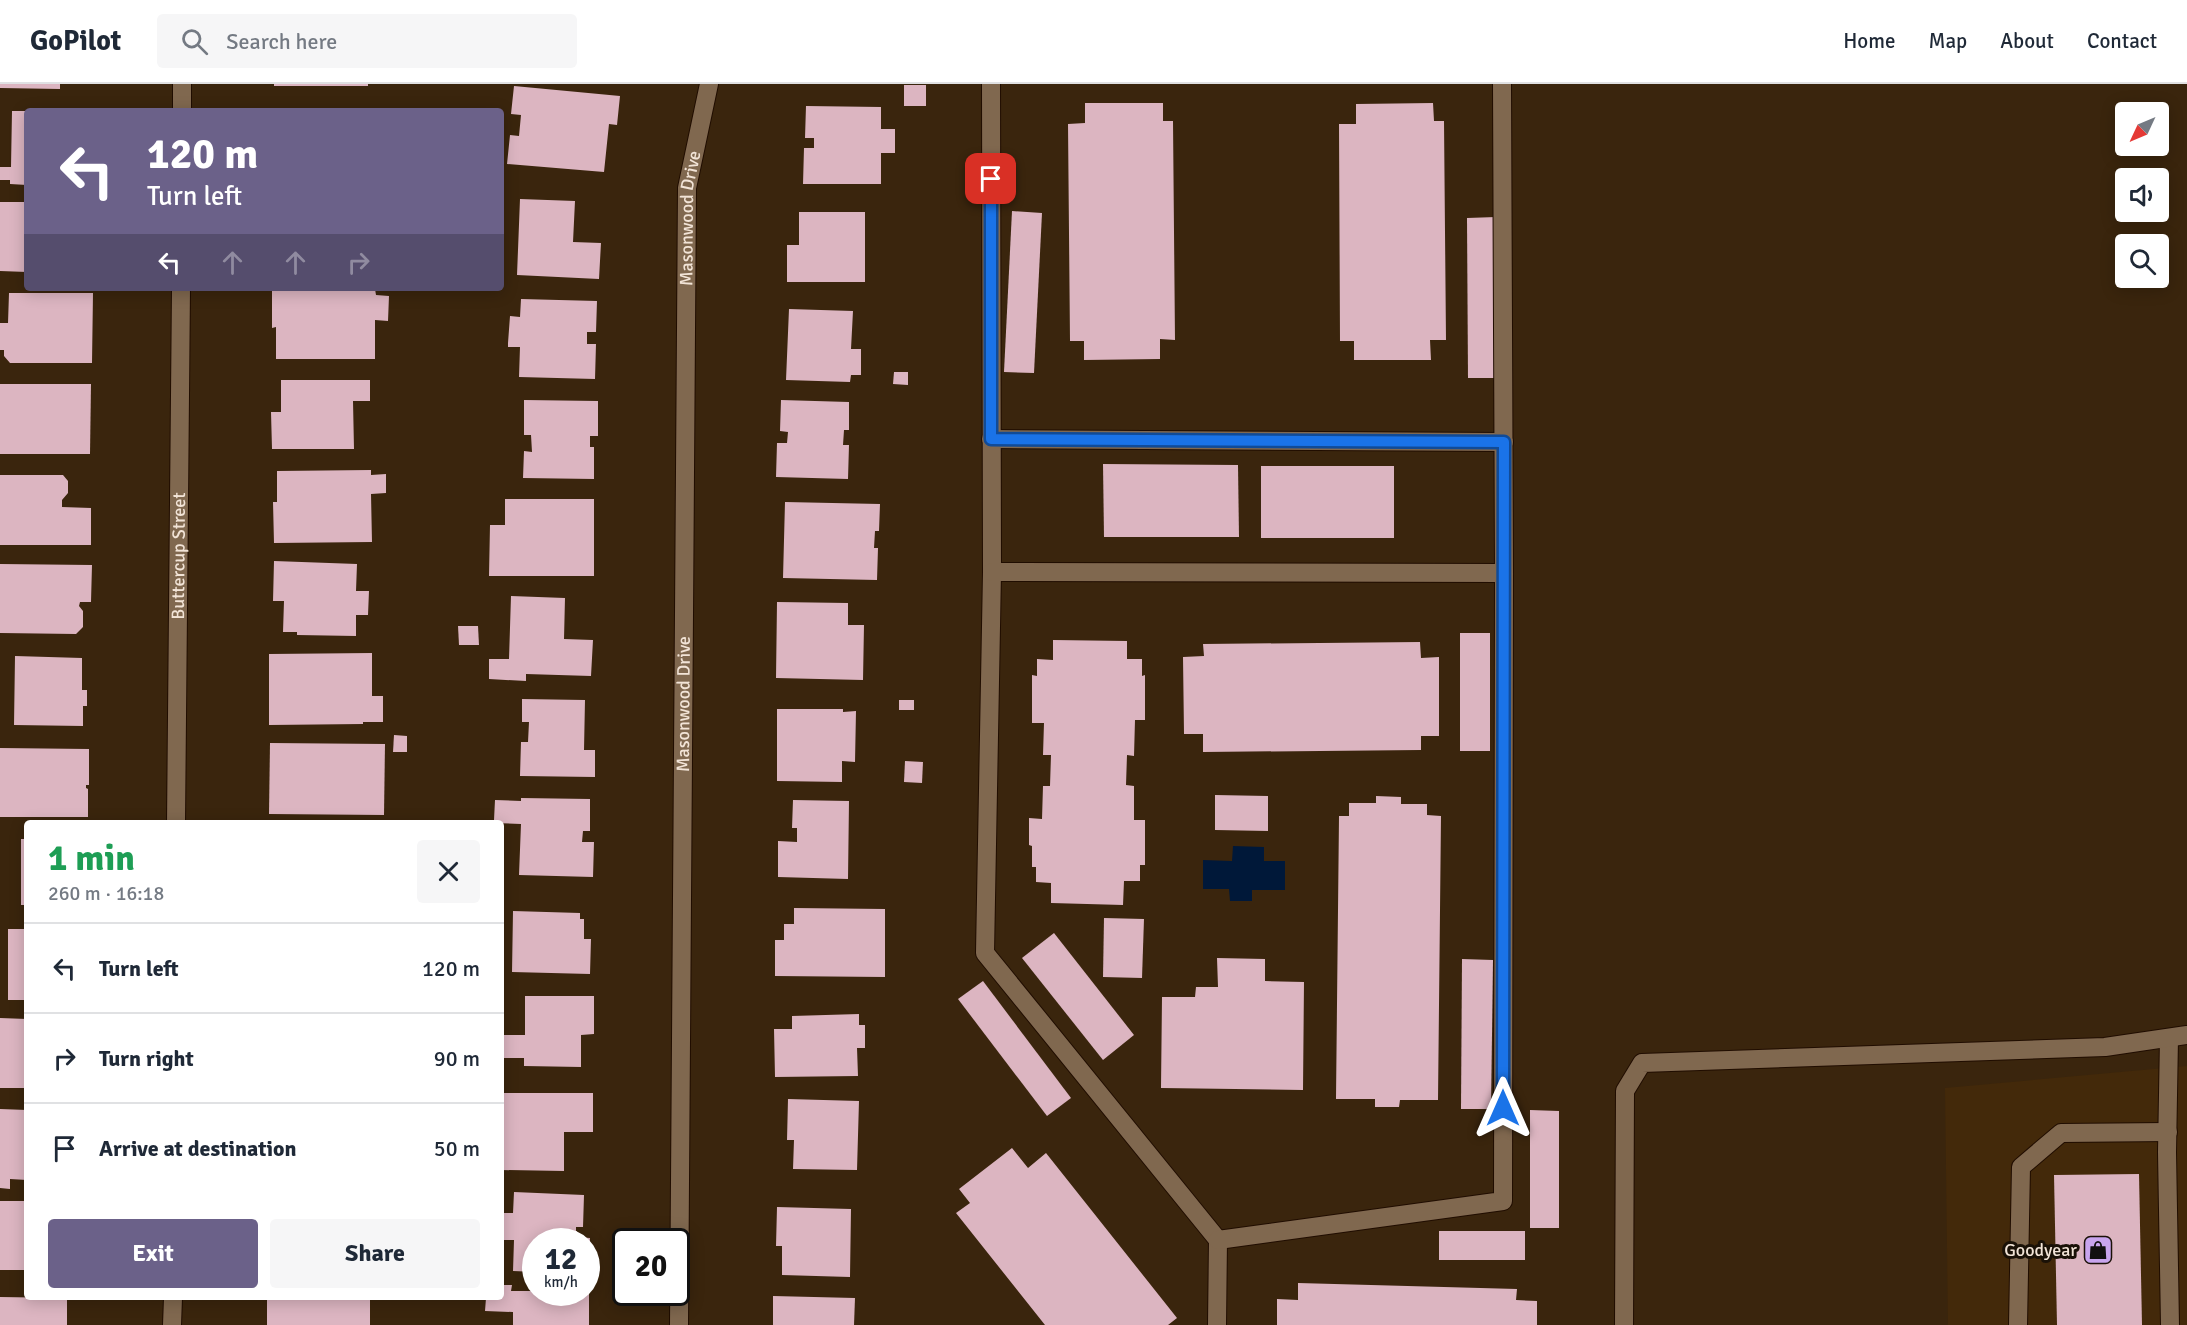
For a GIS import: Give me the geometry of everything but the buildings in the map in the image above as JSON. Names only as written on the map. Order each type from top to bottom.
[{"type":"street","points":[[182,84],[182,108]]},
{"type":"street","name":"Masonwood Drive","points":[[679,1325],[687,188],[709,84]]},
{"type":"street","points":[[991,84],[992,572],[985,953],[1218,1240],[1216,1325]]},
{"type":"street","points":[[1218,1240],[1503,1201],[1502,84]]},
{"type":"street","name":"Buttercup Street","points":[[176,820],[181,291]]},
{"type":"street","points":[[991,439],[1504,442]]},
{"type":"street","points":[[992,572],[1504,573]]},
{"type":"street","points":[[1624,1325],[1625,1091],[1642,1063],[2105,1047],[2178,1036],[2168,1132],[2170,1325]]},
{"type":"street","points":[[2018,1325],[2021,1167],[2061,1133],[2168,1132]]},
{"type":"street","points":[[172,1325],[173,1300]]},
{"type":"shaded area","points":[[2187,1066],[2187,1325],[1948,1325],[1945,1088]]},
{"type":"water","points":[[1233,846],[1264,847],[1264,861],[1285,861],[1285,890],[1252,890],[1252,901],[1230,901],[1229,889],[1203,889],[1203,860],[1232,861]]},
{"type":"place","name":"Goodyear","points":[[2098,1250]]},
{"type":"route","points":[[991,179],[991,439],[1504,442],[1503,1108]]}]
